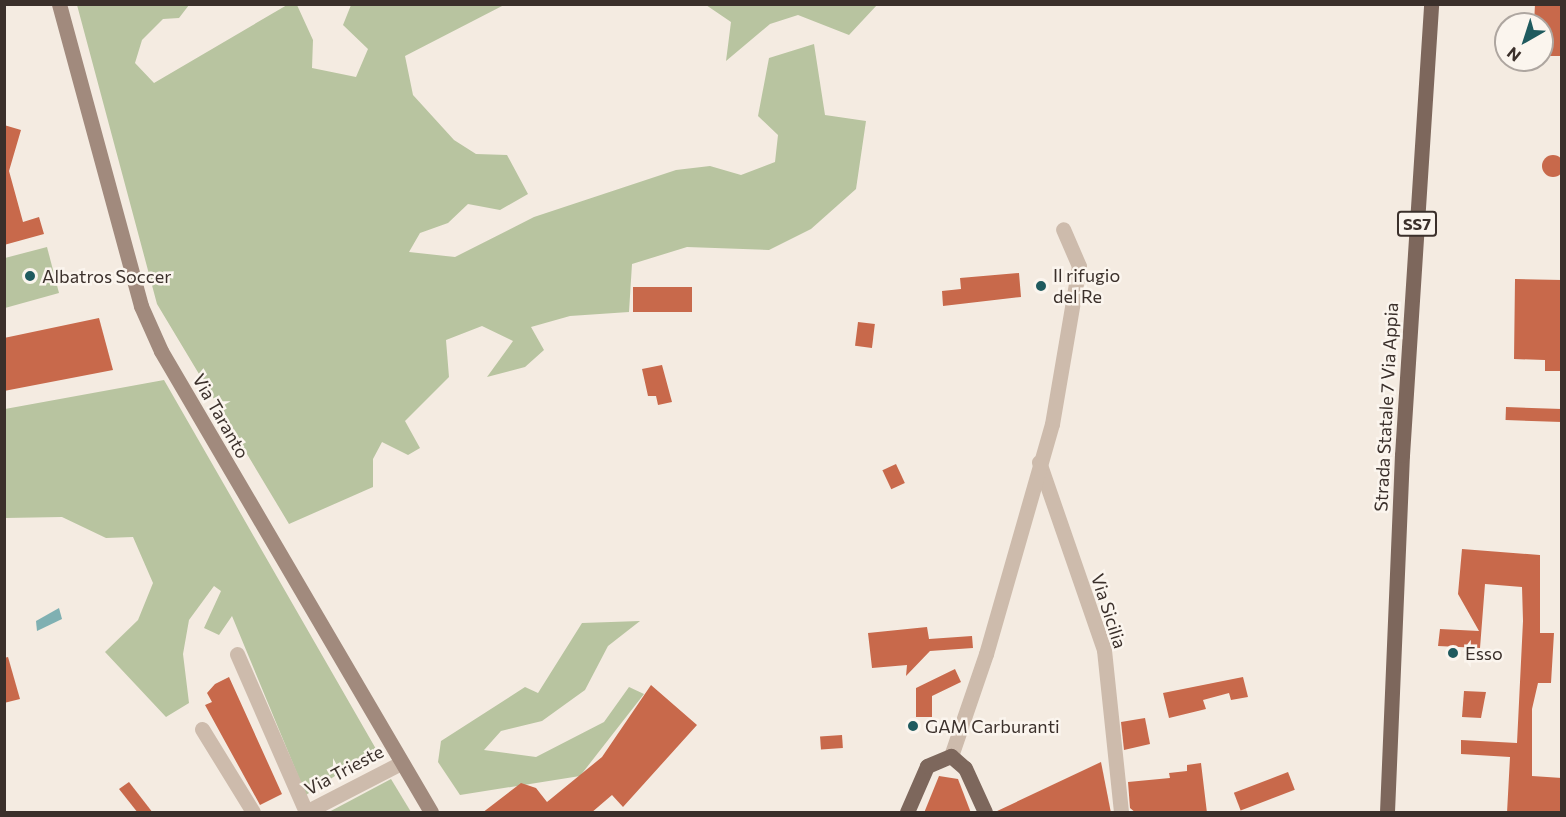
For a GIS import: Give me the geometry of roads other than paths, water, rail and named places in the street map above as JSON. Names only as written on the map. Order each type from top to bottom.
[{"type":"main road","name":"Strada Statale 7 Via Appia","points":[[1387,813],[1402,455],[1431,4]]},
{"type":"main road","points":[[908,813],[927,766],[951,756],[965,768],[985,813]]},
{"type":"street","name":"Via Taranto","points":[[59,4],[141,306],[169,366],[431,813]]},
{"type":"street","points":[[951,756],[986,654],[1039,462],[1052,424],[1079,266],[1063,229]]},
{"type":"street","name":"Via Sicilia","points":[[1039,462],[1104,650],[1121,813]]},
{"type":"street","points":[[237,654],[306,813]]},
{"type":"street","points":[[202,729],[253,813]]},
{"type":"street","name":"Via Trieste","points":[[306,813],[401,763]]},
{"type":"water","points":[[59,608],[62,619],[37,631],[36,621]]},
{"type":"place","name":"Albatros Soccer","points":[[30,276]]},
{"type":"place","name":"Il rifugio del Re","points":[[1041,286]]},
{"type":"place","name":"Esso","points":[[1453,653]]},
{"type":"place","name":"GAM Carburanti","points":[[913,726]]}]
